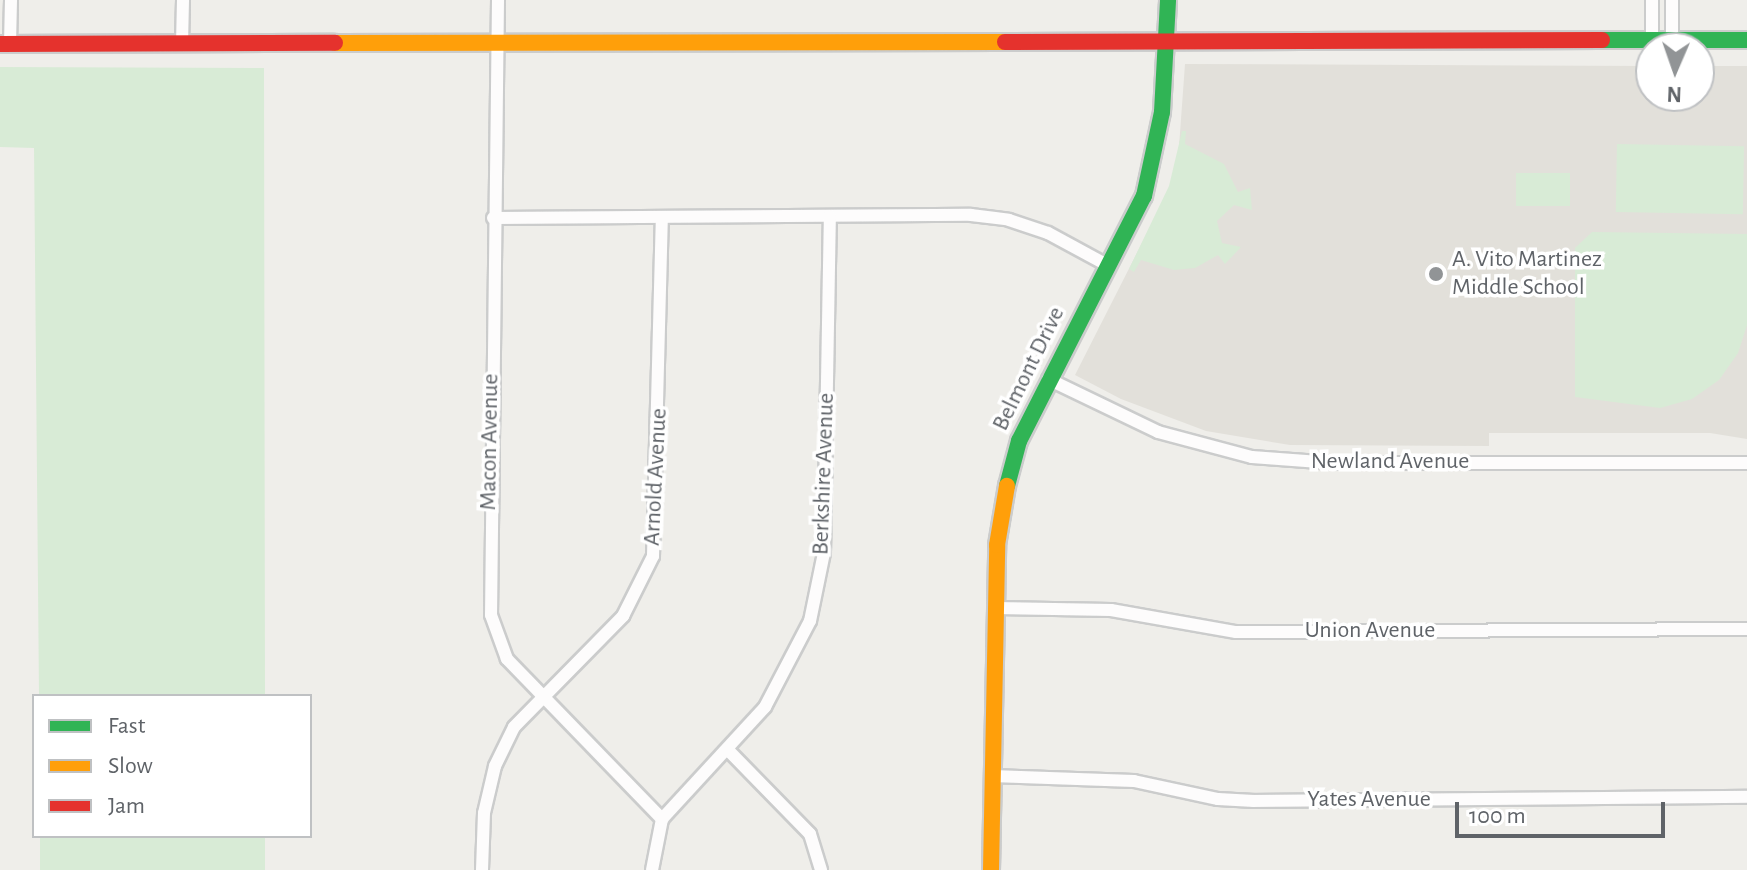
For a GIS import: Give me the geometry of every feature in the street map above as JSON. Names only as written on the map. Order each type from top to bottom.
[{"type":"main road","name":"Belmont Drive","points":[[991,870],[996,608],[1005,494],[1019,441],[1144,196],[1156,158],[1168,0]]},
{"type":"main road","points":[[5,44],[1635,40]]},
{"type":"main road","points":[[1715,40],[1747,40]]},
{"type":"street","points":[[5,44],[11,0]]},
{"type":"street","points":[[182,44],[183,0]]},
{"type":"street","name":"Macon Avenue","points":[[498,0],[489,603],[507,659],[662,819]]},
{"type":"street","points":[[1652,0],[1652,32]]},
{"type":"street","points":[[1672,0],[1672,32]]},
{"type":"street","points":[[493,218],[830,216],[1009,220],[1048,233],[1107,265]]},
{"type":"street","name":"Berkshire Avenue","points":[[662,819],[729,751],[789,669],[810,621],[824,553],[830,216]]},
{"type":"street","name":"Arnold Avenue","points":[[482,870],[484,813],[495,766],[514,727],[623,616],[653,556],[662,218]]},
{"type":"street","name":"Newland Avenue","points":[[1048,379],[1158,432],[1252,457],[1333,463],[1747,463]]},
{"type":"street","name":"Union Avenue","points":[[996,608],[1122,611],[1236,632],[1747,629]]},
{"type":"street","points":[[729,751],[810,834],[821,870]]},
{"type":"street","name":"Yates Avenue","points":[[992,776],[1134,781],[1254,801],[1747,797]]},
{"type":"street","points":[[652,870],[662,819]]},
{"type":"shaded area","name":"A. Vito Martinez Middle School","points":[[1185,64],[1635,66],[1635,112],[1715,112],[1715,66],[1747,66],[1747,439],[1710,433],[1489,433],[1489,446],[1290,445],[1206,431],[1121,399],[1075,375],[1177,174]]},
{"type":"green space","points":[[0,67],[264,68],[265,694],[39,694],[34,148],[0,147]]},
{"type":"green space","points":[[1182,131],[1186,131],[1185,144],[1224,164],[1238,192],[1250,188],[1252,210],[1234,205],[1217,221],[1222,243],[1241,247],[1225,264],[1218,255],[1195,268],[1174,270],[1141,260],[1134,272],[1129,269],[1169,186]]},
{"type":"green space","points":[[1617,144],[1744,146],[1743,214],[1616,212]]},
{"type":"green space","points":[[1516,173],[1570,173],[1570,206],[1516,206]]},
{"type":"green space","points":[[1592,232],[1747,234],[1747,325],[1738,353],[1719,380],[1692,399],[1660,408],[1575,397],[1575,248]]},
{"type":"green space","points":[[40,838],[265,838],[265,870],[40,870]]},
{"type":"traffic: fast","points":[[1007,486],[1019,441],[1144,196],[1162,112],[1168,0]]},
{"type":"traffic: fast","points":[[1602,40],[1747,40]]},
{"type":"traffic: slow","points":[[335,43],[1005,42]]},
{"type":"traffic: slow","points":[[991,870],[997,545],[1007,486]]},
{"type":"traffic: jam","points":[[1005,42],[1602,40]]},
{"type":"traffic: jam","points":[[0,44],[335,43]]},
{"type":"place","name":"A. Vito Martinez Middle School","points":[[1436,274]]}]
